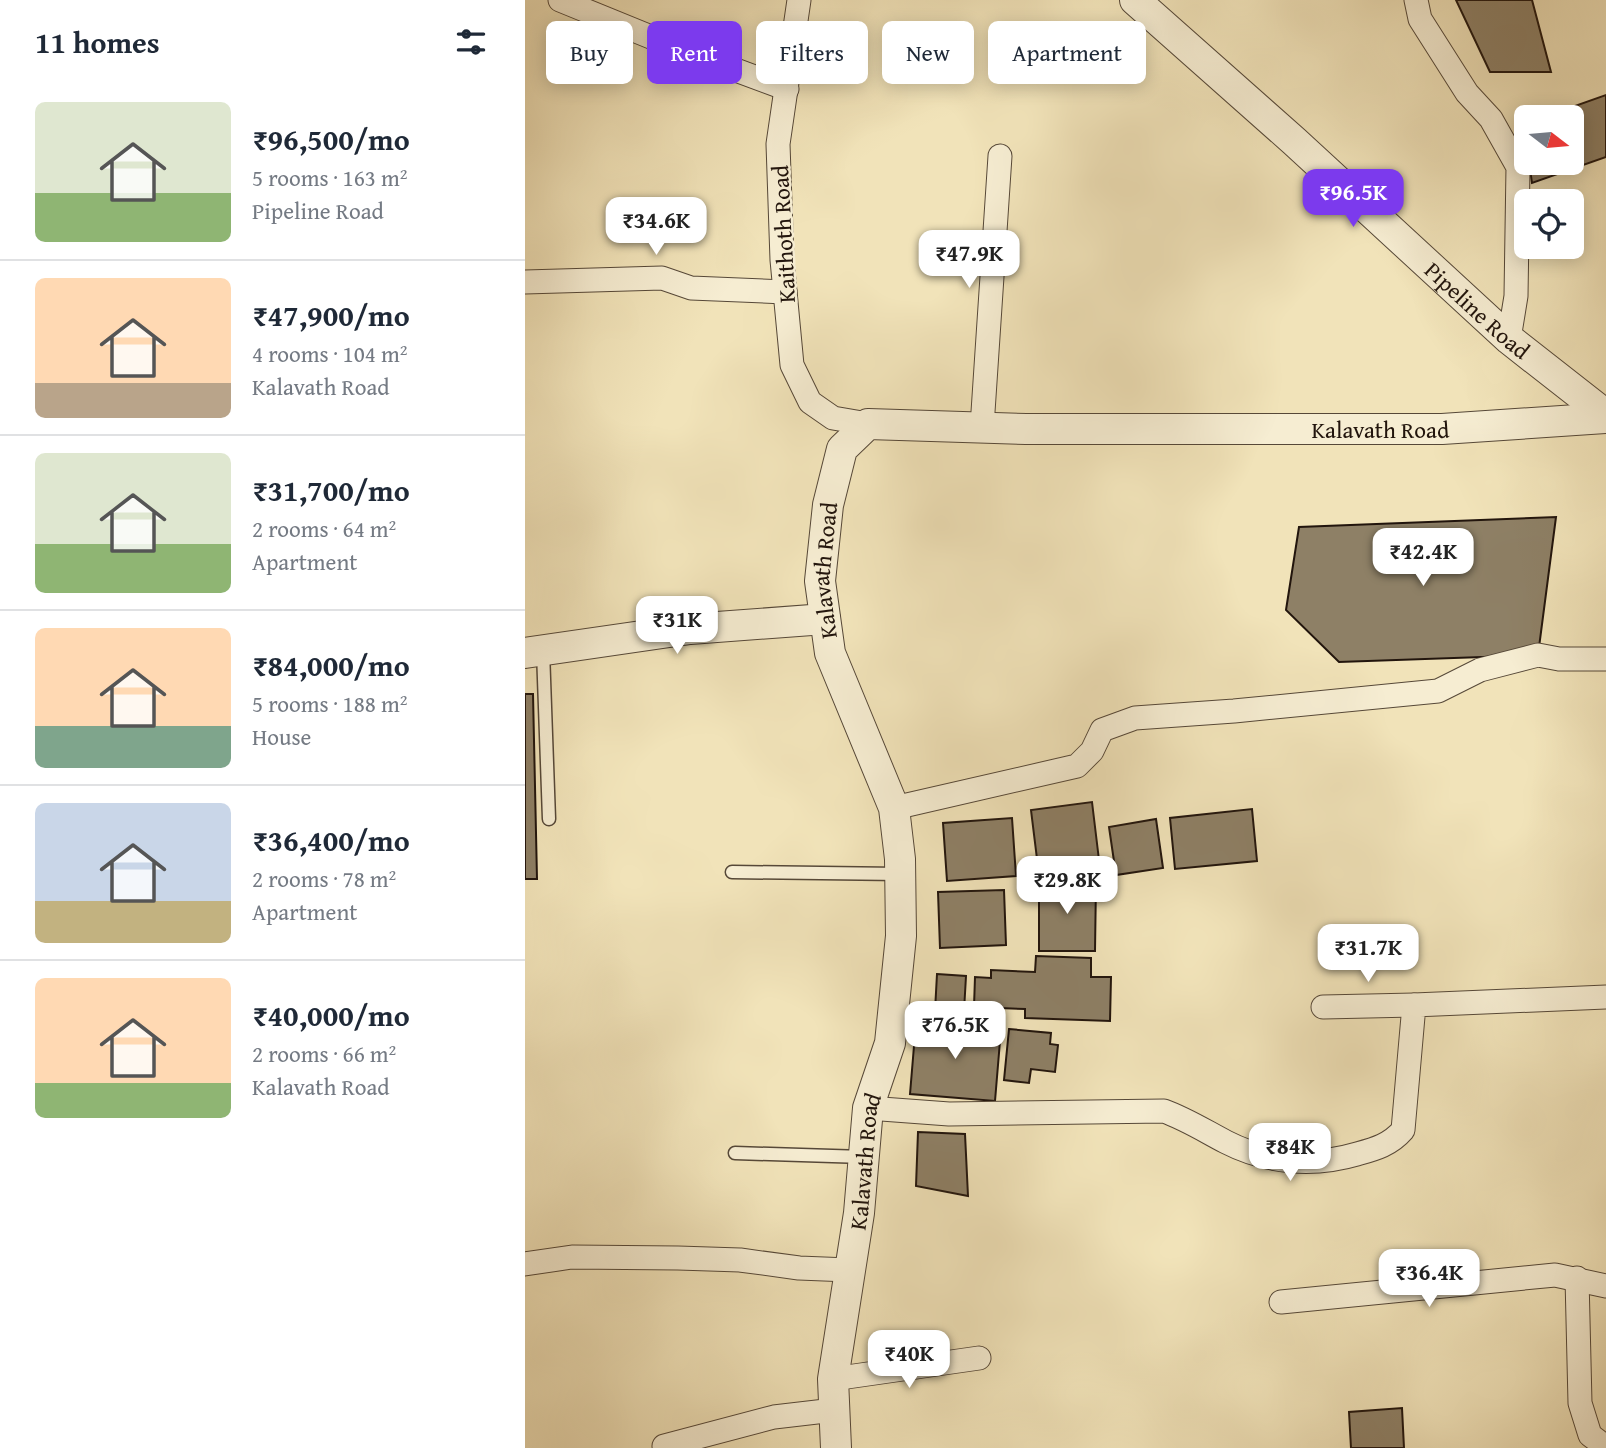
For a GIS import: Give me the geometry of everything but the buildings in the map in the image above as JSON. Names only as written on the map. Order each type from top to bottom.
[{"type":"street","points":[[560,0],[787,89]]},
{"type":"street","name":"Kaithoth Road","points":[[799,0],[778,144],[785,292],[792,365],[810,402],[833,418],[868,424]]},
{"type":"street","name":"Pipeline Road","points":[[1135,0],[1294,141],[1509,339],[1606,417]]},
{"type":"street","points":[[1416,0],[1420,19],[1467,93],[1491,119],[1518,167],[1516,296],[1509,339]]},
{"type":"street","points":[[982,427],[1000,156]]},
{"type":"street","points":[[525,282],[662,278],[691,288],[785,292]]},
{"type":"street","name":"Kalavath Road","points":[[836,1448],[833,1379],[859,1213],[869,1108],[890,1044],[901,936],[901,874],[894,808],[830,653],[820,581],[828,505],[842,449],[868,424],[1442,429],[1606,417]]},
{"type":"street","points":[[534,652],[689,629],[825,620]]},
{"type":"street","points":[[894,808],[1077,766],[1091,751],[1102,730],[1135,718],[1438,691],[1480,670],[1538,655],[1559,659],[1606,659]]},
{"type":"street","points":[[1323,1007],[1606,997]]},
{"type":"street","points":[[869,1108],[949,1114],[1164,1111],[1185,1118],[1228,1143],[1264,1156],[1295,1162],[1345,1158],[1383,1147],[1403,1130],[1414,1005]]},
{"type":"street","points":[[525,1264],[572,1257],[678,1258],[740,1260],[799,1268],[849,1270]]},
{"type":"street","points":[[1281,1302],[1555,1275],[1606,1286]]},
{"type":"street","points":[[1577,1278],[1580,1403],[1590,1435],[1606,1447]]},
{"type":"street","points":[[833,1379],[979,1358]]},
{"type":"street","points":[[664,1446],[774,1417],[835,1409]]},
{"type":"lane","points":[[534,652],[549,819]]},
{"type":"lane","points":[[732,873],[901,874]]},
{"type":"lane","points":[[735,1153],[864,1157]]}]
